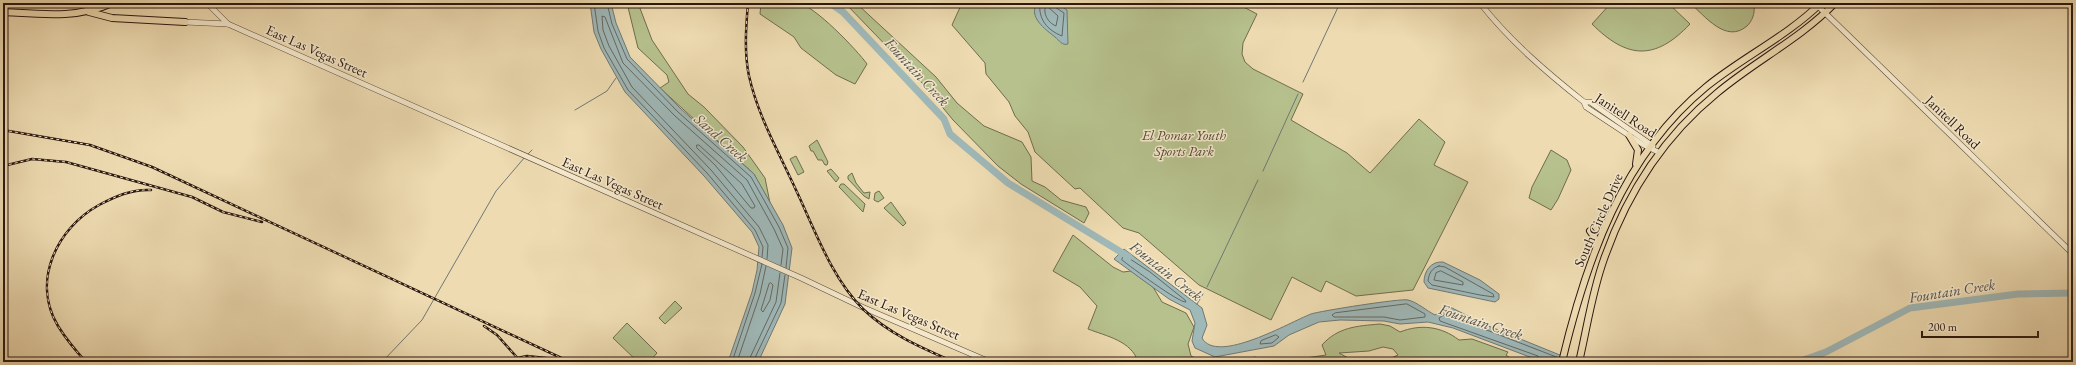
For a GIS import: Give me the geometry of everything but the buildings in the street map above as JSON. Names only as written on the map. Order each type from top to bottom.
[{"type":"main road","points":[[3,12],[62,14],[89,12],[112,3]]},
{"type":"main road","name":"South Circle Drive","points":[[1579,362],[1604,258],[1631,198],[1648,166],[1658,152],[1688,119],[1718,92],[1805,31],[1835,3]]},
{"type":"main road","name":"South Circle Drive","points":[[1562,362],[1581,288],[1595,249],[1606,224],[1636,168],[1651,146],[1676,116],[1706,87],[1775,40],[1819,4]]},
{"type":"main road","points":[[89,12],[112,18],[185,22]]},
{"type":"main road","points":[[1629,135],[1638,150],[1636,168]]},
{"type":"main road","points":[[1595,249],[1596,241],[1590,232],[1596,232],[1606,224]]},
{"type":"street","name":"East Las Vegas Street","points":[[207,3],[228,24],[514,152],[748,254],[862,307],[990,362]]},
{"type":"street","name":"Janitell Road","points":[[1480,3],[1498,25],[1533,61],[1584,102],[1586,107],[1629,135],[1651,146]]},
{"type":"street","name":"Janitell Road","points":[[1819,4],[1825,13],[2072,253]]},
{"type":"street","name":"East Las Vegas Street","points":[[185,22],[228,24]]},
{"type":"street","name":"Janitell Road","points":[[1584,102],[1590,102],[1658,152]]},
{"type":"green space","points":[[627,3],[638,3],[652,40],[688,94],[704,107],[743,147],[765,178],[770,203],[754,174],[660,88],[669,82],[667,75],[638,48]]},
{"type":"green space","points":[[761,3],[798,3],[814,11],[824,19],[845,39],[867,64],[855,84],[836,75],[801,48],[794,37],[760,14]]},
{"type":"green space","points":[[845,3],[856,3],[936,77],[957,103],[984,126],[1022,142],[1031,157],[1032,181],[1045,187],[1061,200],[1086,207],[1089,213],[1084,223],[1021,184],[998,166],[953,120],[925,86]]},
{"type":"green space","name":"El Pomar Youth Sports Park","points":[[962,3],[1236,3],[1257,14],[1243,43],[1242,54],[1245,62],[1253,69],[1303,94],[1291,120],[1347,153],[1370,173],[1419,119],[1445,142],[1434,165],[1468,182],[1413,290],[1356,296],[1326,281],[1321,292],[1292,277],[1271,320],[1199,285],[1139,233],[1123,228],[1080,188],[1075,189],[1035,152],[1028,132],[1015,116],[1009,102],[986,74],[985,63],[952,25]]},
{"type":"green space","points":[[1611,3],[1668,3],[1690,24],[1665,45],[1641,51],[1629,49],[1617,44],[1605,36],[1592,24]]},
{"type":"green space","points":[[1690,3],[1760,4],[1756,8],[1754,6],[1753,17],[1747,26],[1739,31],[1731,32],[1716,26]]},
{"type":"green space","points":[[817,140],[828,162],[827,165],[825,165],[822,160],[818,160],[809,146]]},
{"type":"green space","points":[[1551,150],[1567,160],[1571,170],[1558,199],[1551,210],[1529,198],[1532,187]]},
{"type":"green space","points":[[796,156],[804,172],[798,175],[790,159]]},
{"type":"green space","points":[[831,169],[839,178],[836,182],[827,171]]},
{"type":"green space","points":[[852,173],[856,183],[864,193],[870,192],[869,199],[864,196],[848,179],[848,176]]},
{"type":"green space","points":[[841,184],[844,184],[865,204],[863,212],[839,187]]},
{"type":"green space","points":[[879,191],[884,198],[878,202],[874,200],[875,193]]},
{"type":"green space","points":[[891,202],[906,223],[903,226],[884,208]]},
{"type":"green space","points":[[1073,235],[1113,267],[1123,272],[1131,271],[1153,287],[1162,302],[1186,313],[1194,327],[1188,344],[1191,356],[1199,360],[1209,362],[1138,362],[1130,349],[1118,340],[1088,329],[1097,306],[1080,287],[1053,271]]},
{"type":"green space","points":[[675,301],[682,308],[665,324],[659,318]]},
{"type":"green space","points":[[627,323],[657,353],[649,362],[638,362],[613,338]]},
{"type":"green space","points":[[1380,324],[1390,326],[1400,332],[1408,329],[1423,327],[1438,329],[1459,340],[1472,339],[1508,352],[1506,355],[1515,362],[1382,362],[1398,355],[1393,349],[1383,347],[1369,351],[1339,353],[1350,359],[1351,362],[1278,362],[1326,355],[1322,345],[1335,334],[1348,328]]},
{"type":"green space","points":[[1255,357],[1268,362],[1232,362]]},
{"type":"water","points":[[590,3],[611,3],[616,23],[630,57],[681,109],[754,174],[783,225],[792,248],[785,304],[760,358],[755,362],[728,362],[752,292],[757,270],[759,247],[752,232],[704,176],[625,92],[601,49],[594,32]]},
{"type":"water","points":[[1037,3],[1056,3],[1067,10],[1068,44],[1061,42],[1039,22],[1035,13]]},
{"type":"water","points":[[1124,249],[1202,308],[1207,325],[1202,338],[1210,345],[1222,347],[1238,344],[1254,339],[1318,312],[1408,300],[1435,315],[1448,306],[1486,325],[1577,362],[1543,362],[1453,328],[1428,322],[1400,324],[1384,321],[1340,320],[1319,322],[1289,335],[1274,346],[1215,357],[1195,348],[1192,341],[1195,323],[1190,310],[1169,299],[1114,259]]},
{"type":"water","points":[[1443,262],[1480,280],[1499,294],[1499,299],[1495,302],[1428,288],[1424,282],[1425,274],[1435,263]]},
{"type":"waterway","name":"Fountain Creek","points":[[830,3],[843,12],[944,119],[950,134],[1008,183],[1129,257]]},
{"type":"waterway","points":[[1303,82],[1340,3]]},
{"type":"waterway","points":[[575,110],[607,91],[616,78]]},
{"type":"waterway","points":[[1263,171],[1298,94]]},
{"type":"waterway","points":[[527,155],[532,150]]},
{"type":"waterway","points":[[382,362],[422,320],[496,191],[525,157]]},
{"type":"waterway","points":[[1207,287],[1258,180]]},
{"type":"waterway","name":"Fountain Creek","points":[[1798,362],[1826,352],[1910,308],[2018,294],[2073,293]]},
{"type":"waterway","points":[[1197,304],[1203,294]]},
{"type":"railway","points":[[748,3],[746,58],[753,91],[770,134],[817,237],[833,268],[852,296],[873,318],[906,340],[954,362]]},
{"type":"railway","points":[[3,130],[90,145],[152,167],[570,362]]},
{"type":"railway","points":[[3,166],[32,159],[66,162],[192,197],[223,212],[262,222]]},
{"type":"railway","points":[[86,362],[61,331],[50,309],[47,291],[48,274],[53,257],[60,242],[71,227],[84,215],[99,205],[118,196],[131,192],[151,190]]},
{"type":"railway","points":[[484,326],[497,335],[521,362]]},
{"type":"railway","points":[[499,362],[527,356],[555,359]]},
{"type":"water label","name":"Sand Creek","points":[[721,138]]}]
